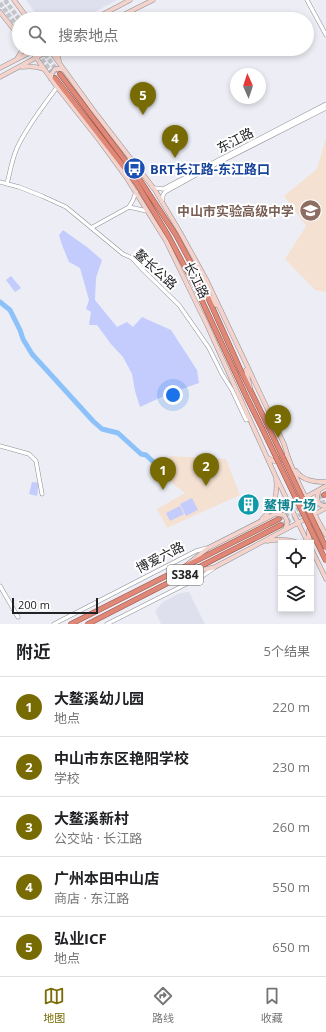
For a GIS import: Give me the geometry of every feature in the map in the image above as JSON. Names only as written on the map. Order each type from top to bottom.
[{"type":"highway","name":"长江路","points":[[60,74],[140,180],[176,235],[204,289],[326,548]]},
{"type":"highway","name":"长江路","points":[[53,78],[137,184],[169,237],[196,288],[326,561]]},
{"type":"highway","name":"博爱六路","points":[[71,624],[279,519]]},
{"type":"highway","name":"博爱六路","points":[[88,624],[281,525]]},
{"type":"main road","points":[[14,0],[23,12]]},
{"type":"main road","points":[[107,12],[130,0]]},
{"type":"main road","points":[[129,12],[153,0]]},
{"type":"main road","points":[[0,12],[12,27]]},
{"type":"main road","points":[[14,60],[19,56]]},
{"type":"main road","points":[[0,68],[21,56]]},
{"type":"main road","points":[[0,77],[39,56]]},
{"type":"main road","points":[[55,56],[108,130],[154,189]]},
{"type":"main road","points":[[58,56],[60,64]]},
{"type":"main road","name":"长江路","points":[[36,58],[44,70],[53,78],[57,87],[99,140],[136,192],[166,241],[200,310],[275,475],[307,540]]},
{"type":"main road","points":[[18,68],[33,66],[44,70]]},
{"type":"main road","points":[[53,78],[51,75],[55,69],[64,70]]},
{"type":"main road","name":"长江路","points":[[154,189],[207,281],[284,444],[290,463],[326,536]]},
{"type":"main road","points":[[196,288],[200,310]]},
{"type":"main road","name":"长江路","points":[[204,289],[223,316]]},
{"type":"main road","points":[[220,353],[237,376]]},
{"type":"main road","points":[[245,362],[251,391]]},
{"type":"main road","points":[[267,458],[272,461],[283,458],[285,450]]},
{"type":"main road","points":[[290,463],[304,479],[316,482],[326,482]]},
{"type":"main road","points":[[258,523],[267,514],[276,497],[275,475]]},
{"type":"main road","name":"博爱六路","points":[[208,548],[326,486]]},
{"type":"main road","points":[[319,490],[317,500],[319,504],[326,507]]},
{"type":"main road","points":[[186,574],[215,567],[326,507]]},
{"type":"main road","points":[[275,514],[284,515],[287,519],[288,524],[285,530]]},
{"type":"main road","points":[[309,540],[309,530],[311,527],[318,526],[326,536]]},
{"type":"main road","points":[[261,542],[277,539],[291,540]]},
{"type":"main road","points":[[181,569],[208,548]]},
{"type":"main road","points":[[314,556],[326,579]]},
{"type":"street","points":[[307,0],[314,12]]},
{"type":"street","points":[[314,13],[326,35]]},
{"type":"street","points":[[7,184],[17,148],[29,126],[57,87]]},
{"type":"street","name":"东江路","points":[[154,189],[163,189],[326,104]]},
{"type":"street","name":"东江路","points":[[162,203],[165,192],[214,165],[326,108]]},
{"type":"street","name":"鳌长公路","points":[[0,182],[19,187],[66,207],[123,254],[132,258],[179,305],[209,348],[232,390],[246,420],[249,418]]},
{"type":"street","points":[[91,228],[129,207],[136,192]]},
{"type":"street","points":[[129,207],[147,211]]},
{"type":"street","points":[[0,446],[29,454],[36,461],[42,494]]},
{"type":"street","name":"博爱六路","points":[[54,624],[196,552],[208,548]]},
{"type":"street","points":[[107,624],[204,575],[215,567]]},
{"type":"street","points":[[0,586],[18,617]]},
{"type":"shaded area","points":[[26,0],[117,0],[94,12],[35,12]]},
{"type":"shaded area","name":"中山市实验高级中学","points":[[326,138],[326,292],[315,290],[285,259],[306,226],[284,196],[317,169]]},
{"type":"shaded area","points":[[63,230],[102,260],[96,278],[95,300],[117,327],[127,322],[133,327],[142,317],[171,330],[197,370],[199,383],[168,394],[140,407],[132,374],[123,357],[97,325],[89,325],[91,312],[86,309],[89,300],[80,268],[69,262],[62,245],[59,235]]},
{"type":"shaded area","points":[[11,276],[21,288],[15,292],[6,280]]},
{"type":"shaded area","points":[[169,456],[226,459],[240,495],[167,528],[157,509],[185,493],[167,479]]},
{"type":"shaded area","points":[[32,482],[39,483],[37,496],[29,494]]},
{"type":"shaded area","points":[[192,498],[198,510],[186,516],[180,504]]},
{"type":"shaded area","points":[[180,506],[184,514],[170,521],[166,513]]},
{"type":"shaded area","points":[[189,592],[205,624],[161,624],[155,611],[163,602],[180,593]]},
{"type":"waterway","points":[[0,302],[10,310],[23,339],[32,354],[93,421],[102,429],[118,433],[141,454],[146,455],[161,469]]},
{"type":"tunnel","points":[[5,0],[14,12]]},
{"type":"tunnel","points":[[0,3],[12,19]]},
{"type":"tunnel","points":[[39,56],[54,75]]},
{"type":"tunnel","points":[[46,56],[60,74]]},
{"type":"tunnel","points":[[279,519],[324,495]]},
{"type":"tunnel","points":[[281,525],[326,501]]},
{"type":"place","name":"弘业ICF","points":[[143,115]]},
{"type":"place","name":"广州本田中山店","points":[[175,158]]},
{"type":"place","name":"BRT长江路-东江路口","points":[[135,169]]},
{"type":"place","name":"中山市实验高级中学","points":[[310,211]]},
{"type":"place","name":"大鳌溪新村","points":[[278,438]]},
{"type":"place","name":"中山市东区艳阳学校","points":[[206,486]]},
{"type":"place","name":"大鳌溪幼儿园","points":[[163,490]]},
{"type":"place","name":"鳌博广场","points":[[248,505]]}]
